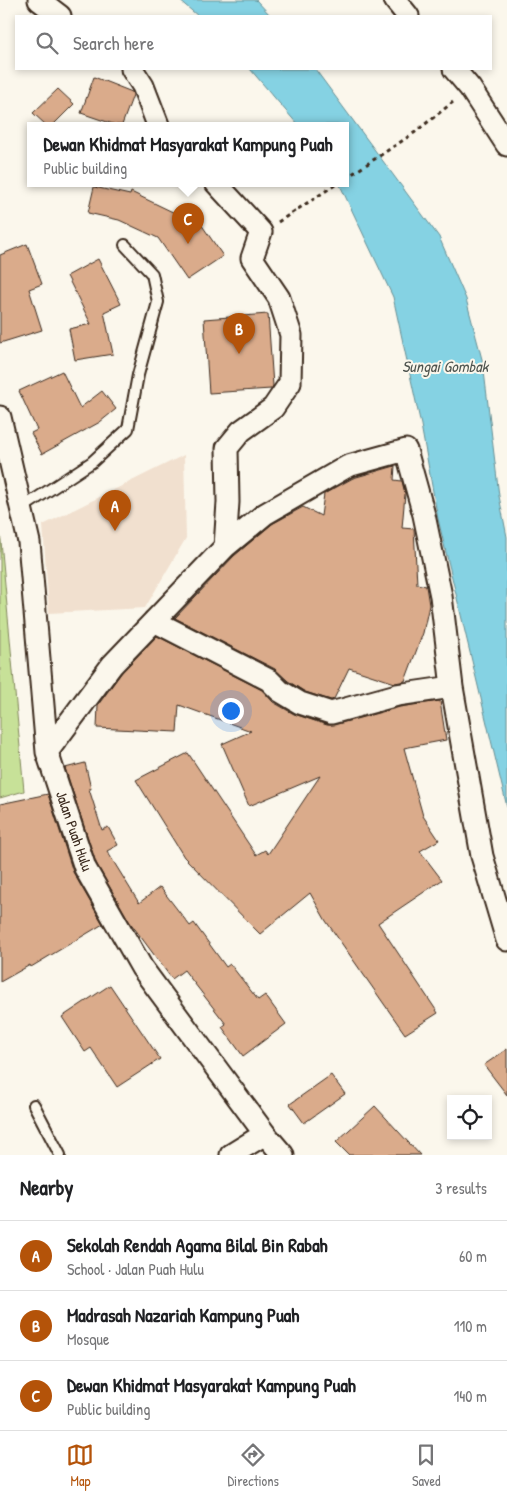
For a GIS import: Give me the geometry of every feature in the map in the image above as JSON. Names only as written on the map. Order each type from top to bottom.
[{"type":"street","points":[[39,0],[59,15]]},
{"type":"street","points":[[394,0],[407,15]]},
{"type":"street","points":[[133,70],[144,86],[157,122]]},
{"type":"street","points":[[455,70],[470,88],[507,145]]},
{"type":"street","points":[[220,187],[261,232],[252,258],[279,298],[291,335],[290,383],[273,408],[241,431],[227,448],[228,502],[225,547]]},
{"type":"street","name":"Jalan Puah Hulu","points":[[0,417],[29,542],[48,752],[89,877],[142,968],[264,1134],[283,1155]]},
{"type":"street","points":[[48,752],[112,665],[225,547],[265,514],[348,466],[406,450],[424,515],[441,596],[452,687],[482,856],[507,940]]},
{"type":"street","points":[[154,621],[269,680],[280,691],[300,703],[331,713],[397,695],[452,687]]},
{"type":"street","points":[[231,1155],[264,1134]]},
{"type":"lane","points":[[22,508],[92,462],[128,429],[138,375],[158,302],[152,274],[125,245]]},
{"type":"lane","points":[[34,1105],[60,1155]]},
{"type":"path","points":[[349,176],[414,133],[470,88]]},
{"type":"path","points":[[280,221],[332,187]]},
{"type":"shaded area","points":[[184,455],[186,538],[145,608],[49,613],[43,525]]},
{"type":"green space","points":[[0,530],[24,791],[0,798]]},
{"type":"water","points":[[179,0],[256,0],[270,15],[197,15]]},
{"type":"water","name":"Sungai Gombak","points":[[251,70],[316,70],[439,237],[466,299],[483,363],[499,496],[507,537],[507,807],[438,519],[421,425],[393,297],[341,187],[349,187],[349,122],[295,122]]},
{"type":"building","points":[[94,77],[132,92],[133,95],[123,122],[107,122],[81,113]]},
{"type":"building","points":[[58,89],[74,104],[56,122],[43,122],[33,113]]},
{"type":"building","points":[[94,187],[130,195],[131,192],[179,215],[190,208],[223,256],[187,280],[158,238],[119,220],[88,213]]},
{"type":"building","points":[[27,244],[42,284],[29,289],[42,330],[0,343],[0,255]]},
{"type":"building","points":[[98,259],[121,304],[104,312],[113,354],[75,360],[69,329],[91,324],[67,276]]},
{"type":"building","points":[[268,314],[273,386],[271,389],[209,393],[204,319]]},
{"type":"building","points":[[62,371],[80,408],[102,391],[116,409],[100,422],[42,454],[31,433],[37,430],[19,391]]},
{"type":"building","points":[[395,466],[394,480],[402,481],[405,494],[402,528],[414,529],[417,584],[426,586],[429,605],[423,633],[405,681],[395,683],[349,668],[334,699],[331,700],[305,692],[288,681],[275,669],[175,618],[234,556],[272,524],[303,507],[321,516],[324,494],[353,478]]},
{"type":"building","points":[[157,636],[262,690],[273,702],[294,714],[327,725],[334,725],[400,707],[440,701],[446,740],[404,748],[423,816],[439,840],[420,851],[442,880],[378,923],[438,1013],[405,1034],[326,921],[310,893],[260,934],[184,857],[136,780],[188,753],[256,855],[265,850],[268,854],[320,776],[249,806],[222,744],[251,731],[179,705],[177,732],[97,728],[98,705],[122,672]]},
{"type":"building","points":[[85,763],[91,789],[89,789],[102,830],[108,827],[118,845],[107,851],[139,903],[160,887],[190,926],[194,923],[226,967],[230,964],[258,1000],[265,995],[286,1024],[243,1056],[222,1027],[226,1024],[184,970],[172,979],[129,921],[96,863],[65,768]]},
{"type":"building","points":[[48,794],[73,872],[103,924],[31,967],[30,965],[0,982],[0,804]]},
{"type":"building","points":[[110,985],[160,1059],[117,1087],[91,1048],[85,1052],[62,1017]]},
{"type":"building","points":[[507,1049],[507,1095],[484,1065]]},
{"type":"building","points":[[331,1075],[345,1094],[304,1123],[290,1104]]},
{"type":"building","points":[[375,1106],[420,1155],[349,1155],[336,1142]]},
{"type":"place","name":"Dewan Khidmat Masyarakat Kampung Puah","points":[[188,244]]},
{"type":"place","name":"Madrasah Nazariah Kampung Puah","points":[[239,354]]},
{"type":"place","name":"Sekolah Rendah Agama Bilal Bin Rabah","points":[[115,531]]}]
